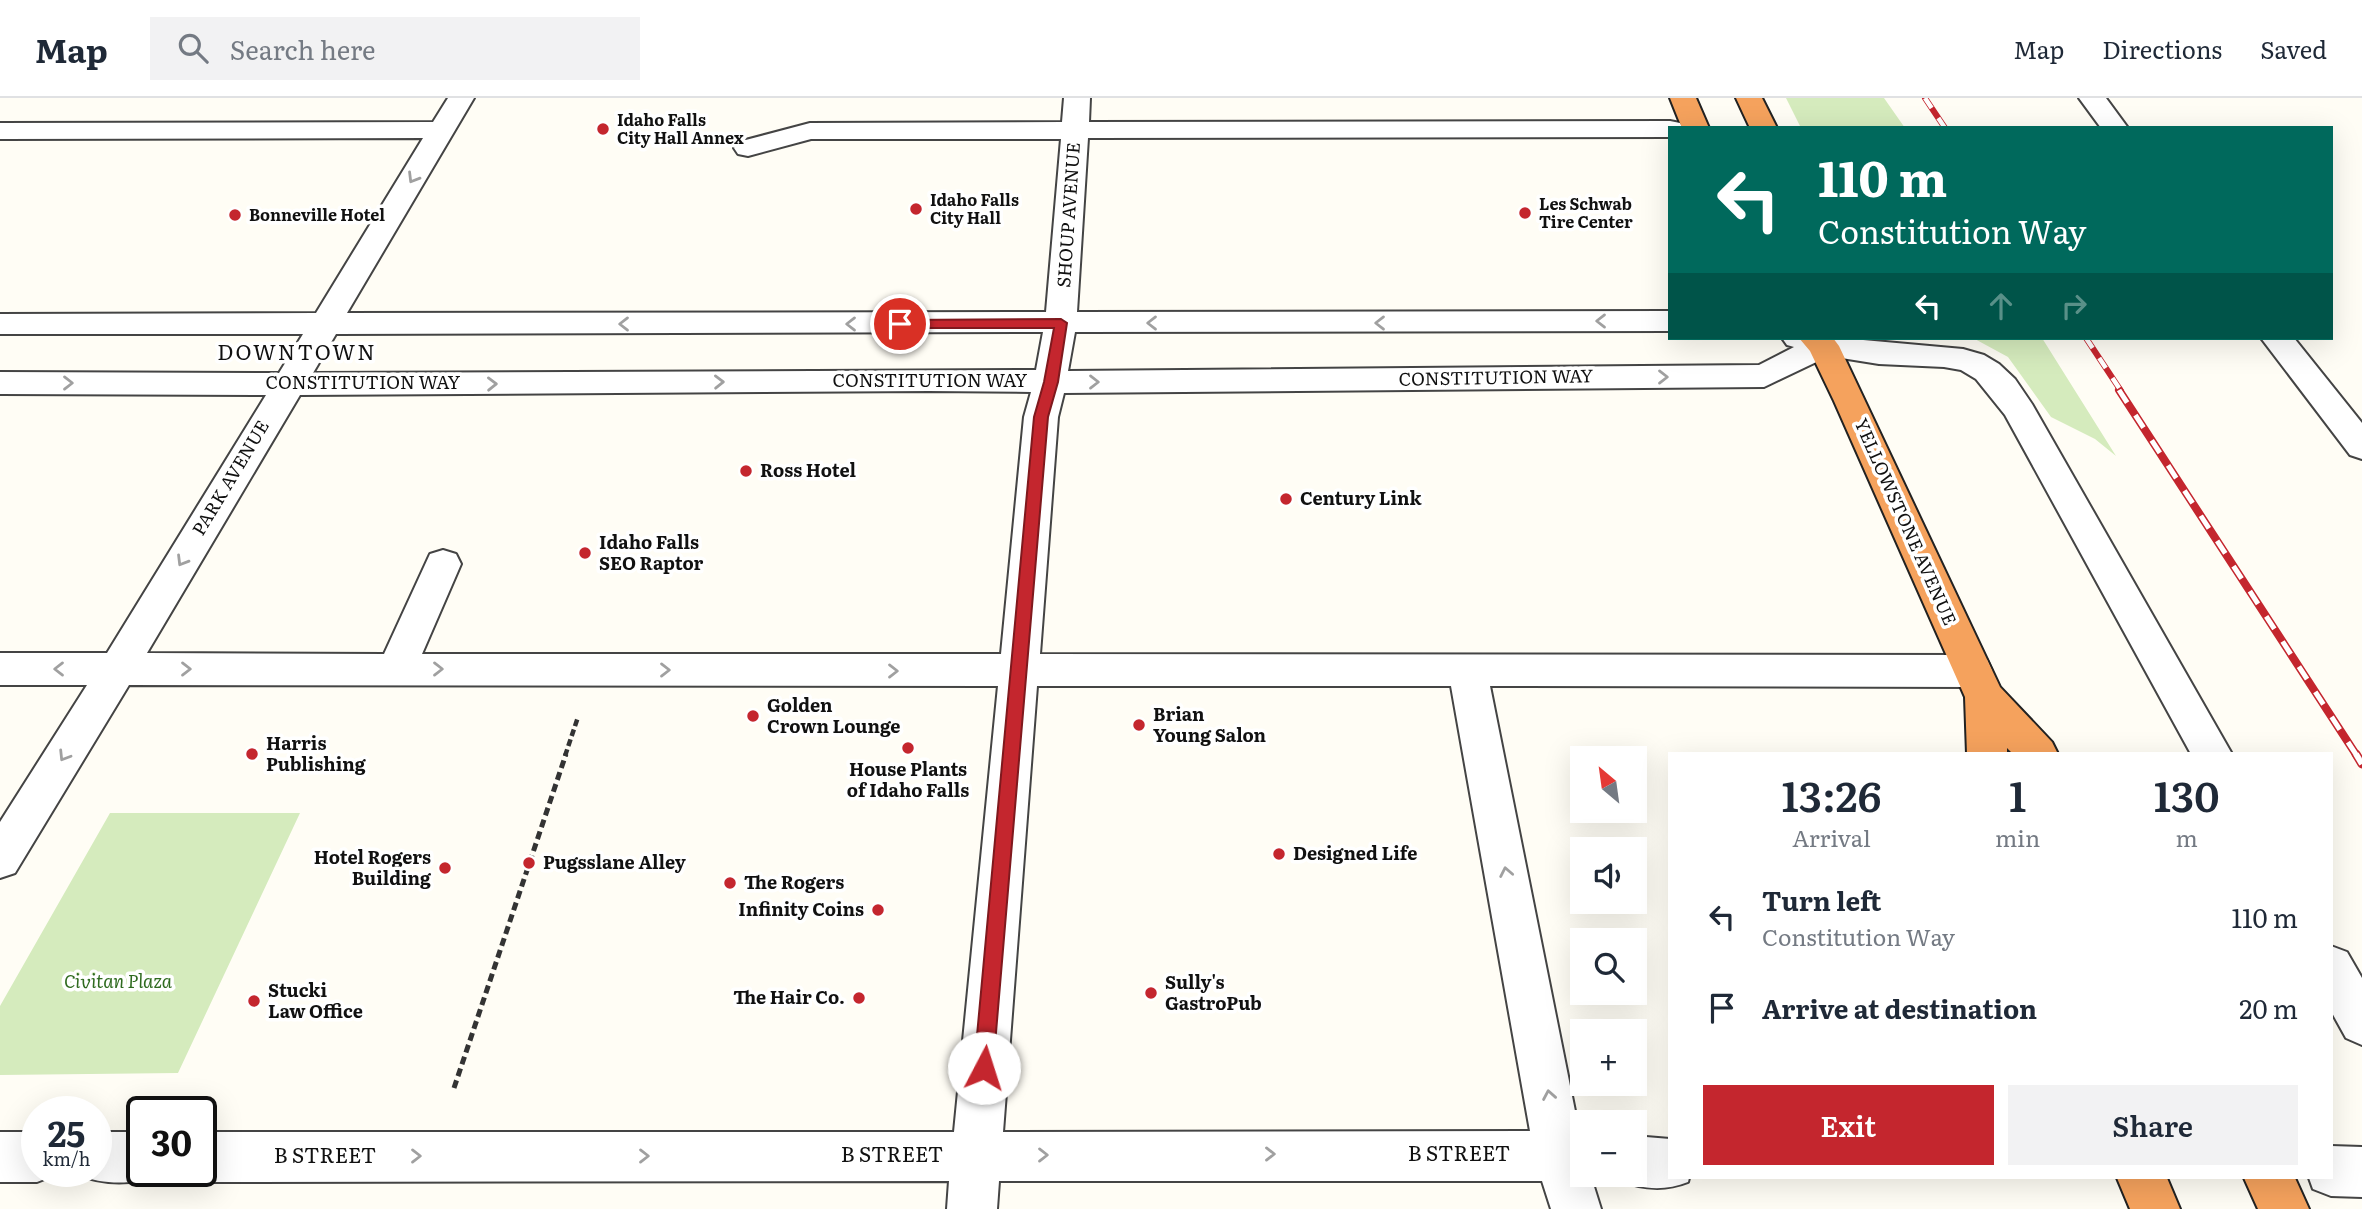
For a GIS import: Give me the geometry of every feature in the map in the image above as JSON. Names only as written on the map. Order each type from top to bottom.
[{"type":"highway","points":[[1683,98],[1695,126]]},
{"type":"highway","points":[[1749,98],[1763,126]]},
{"type":"highway","name":"YELLOWSTONE AVENUE","points":[[1815,340],[1979,684],[2036,752]]},
{"type":"highway","name":"YELLOWSTONE AVENUE","points":[[1979,684],[1987,752]]},
{"type":"highway","points":[[2142,1179],[2155,1209]]},
{"type":"highway","points":[[2269,1179],[2284,1209]]},
{"type":"street","name":"PARK AVENUE","points":[[0,859],[118,669],[287,383],[326,324],[461,98]]},
{"type":"street","name":"SHOUP AVENUE","points":[[972,1209],[1041,417],[1051,382],[1061,323],[1077,98]]},
{"type":"street","points":[[2092,98],[2113,126]]},
{"type":"street","points":[[748,148],[810,131],[1668,129]]},
{"type":"street","points":[[0,131],[442,130]]},
{"type":"street","points":[[0,324],[1668,321]]},
{"type":"street","points":[[1815,340],[1905,355],[1944,356],[1979,366],[2001,383],[2020,412],[2211,752]]},
{"type":"street","name":"CONSTITUTION WAY","points":[[0,383],[929,380],[1051,382],[1764,376],[1815,340]]},
{"type":"street","points":[[2279,340],[2362,447]]},
{"type":"street","points":[[396,669],[443,564]]},
{"type":"street","points":[[0,670],[1468,671],[1979,684]]},
{"type":"street","points":[[1468,671],[1570,1155]]},
{"type":"street","points":[[2333,971],[2362,1022]]},
{"type":"street","name":"B STREET","points":[[217,1157],[1570,1155]]},
{"type":"street","points":[[0,1157],[21,1157]]},
{"type":"street","points":[[1647,1162],[1668,1164]]},
{"type":"street","points":[[2333,1171],[2362,1172]]},
{"type":"street","points":[[1574,1187],[1576,1209]]},
{"type":"path","points":[[454,1088],[594,670]]},
{"type":"green space","points":[[1786,98],[1884,98],[1904,126],[1800,126]]},
{"type":"green space","points":[[1977,340],[2043,340],[2116,456],[2095,439],[2051,417],[2008,357]]},
{"type":"green space","name":"Civitan Plaza","points":[[110,813],[300,813],[178,1073],[0,1075],[0,1006]]},
{"type":"railway","points":[[1925,98],[1944,126]]},
{"type":"railway","points":[[2087,340],[2121,391]]},
{"type":"railway","points":[[2119,390],[2357,756]]},
{"type":"railway","points":[[2356,754],[2362,764]]},
{"type":"place","name":"Idaho Falls City Hall Annex","points":[[603,129]]},
{"type":"place","name":"Idaho Falls City Hall","points":[[916,209]]},
{"type":"place","name":"Les Schwab Tire Center","points":[[1525,213]]},
{"type":"place","name":"Bonneville Hotel","points":[[235,215]]},
{"type":"place","name":"Ross Hotel","points":[[746,471]]},
{"type":"place","name":"Century Link","points":[[1286,499]]},
{"type":"place","name":"Idaho Falls SEO Raptor","points":[[585,553]]},
{"type":"place","name":"Golden Crown Lounge","points":[[753,716]]},
{"type":"place","name":"Brian Young Salon","points":[[1139,725]]},
{"type":"place","name":"House Plants of Idaho Falls","points":[[908,748]]},
{"type":"place","name":"Harris Publishing","points":[[252,754]]},
{"type":"place","name":"Designed Life","points":[[1279,854]]},
{"type":"place","name":"Pugsslane Alley","points":[[529,863]]},
{"type":"place","name":"Hotel Rogers Building","points":[[445,868]]},
{"type":"place","name":"The Rogers","points":[[730,883]]},
{"type":"place","name":"Infinity Coins","points":[[878,910]]},
{"type":"place","name":"Sully's GastroPub","points":[[1151,993]]},
{"type":"place","name":"The Hair Co.","points":[[859,998]]},
{"type":"place","name":"Stucki Law Office","points":[[254,1001]]},
{"type":"district","name":"DOWNTOWN","points":[[297,353]]},
{"type":"route","points":[[900,324],[1061,323],[1051,382],[1041,417],[984,1068]]}]
